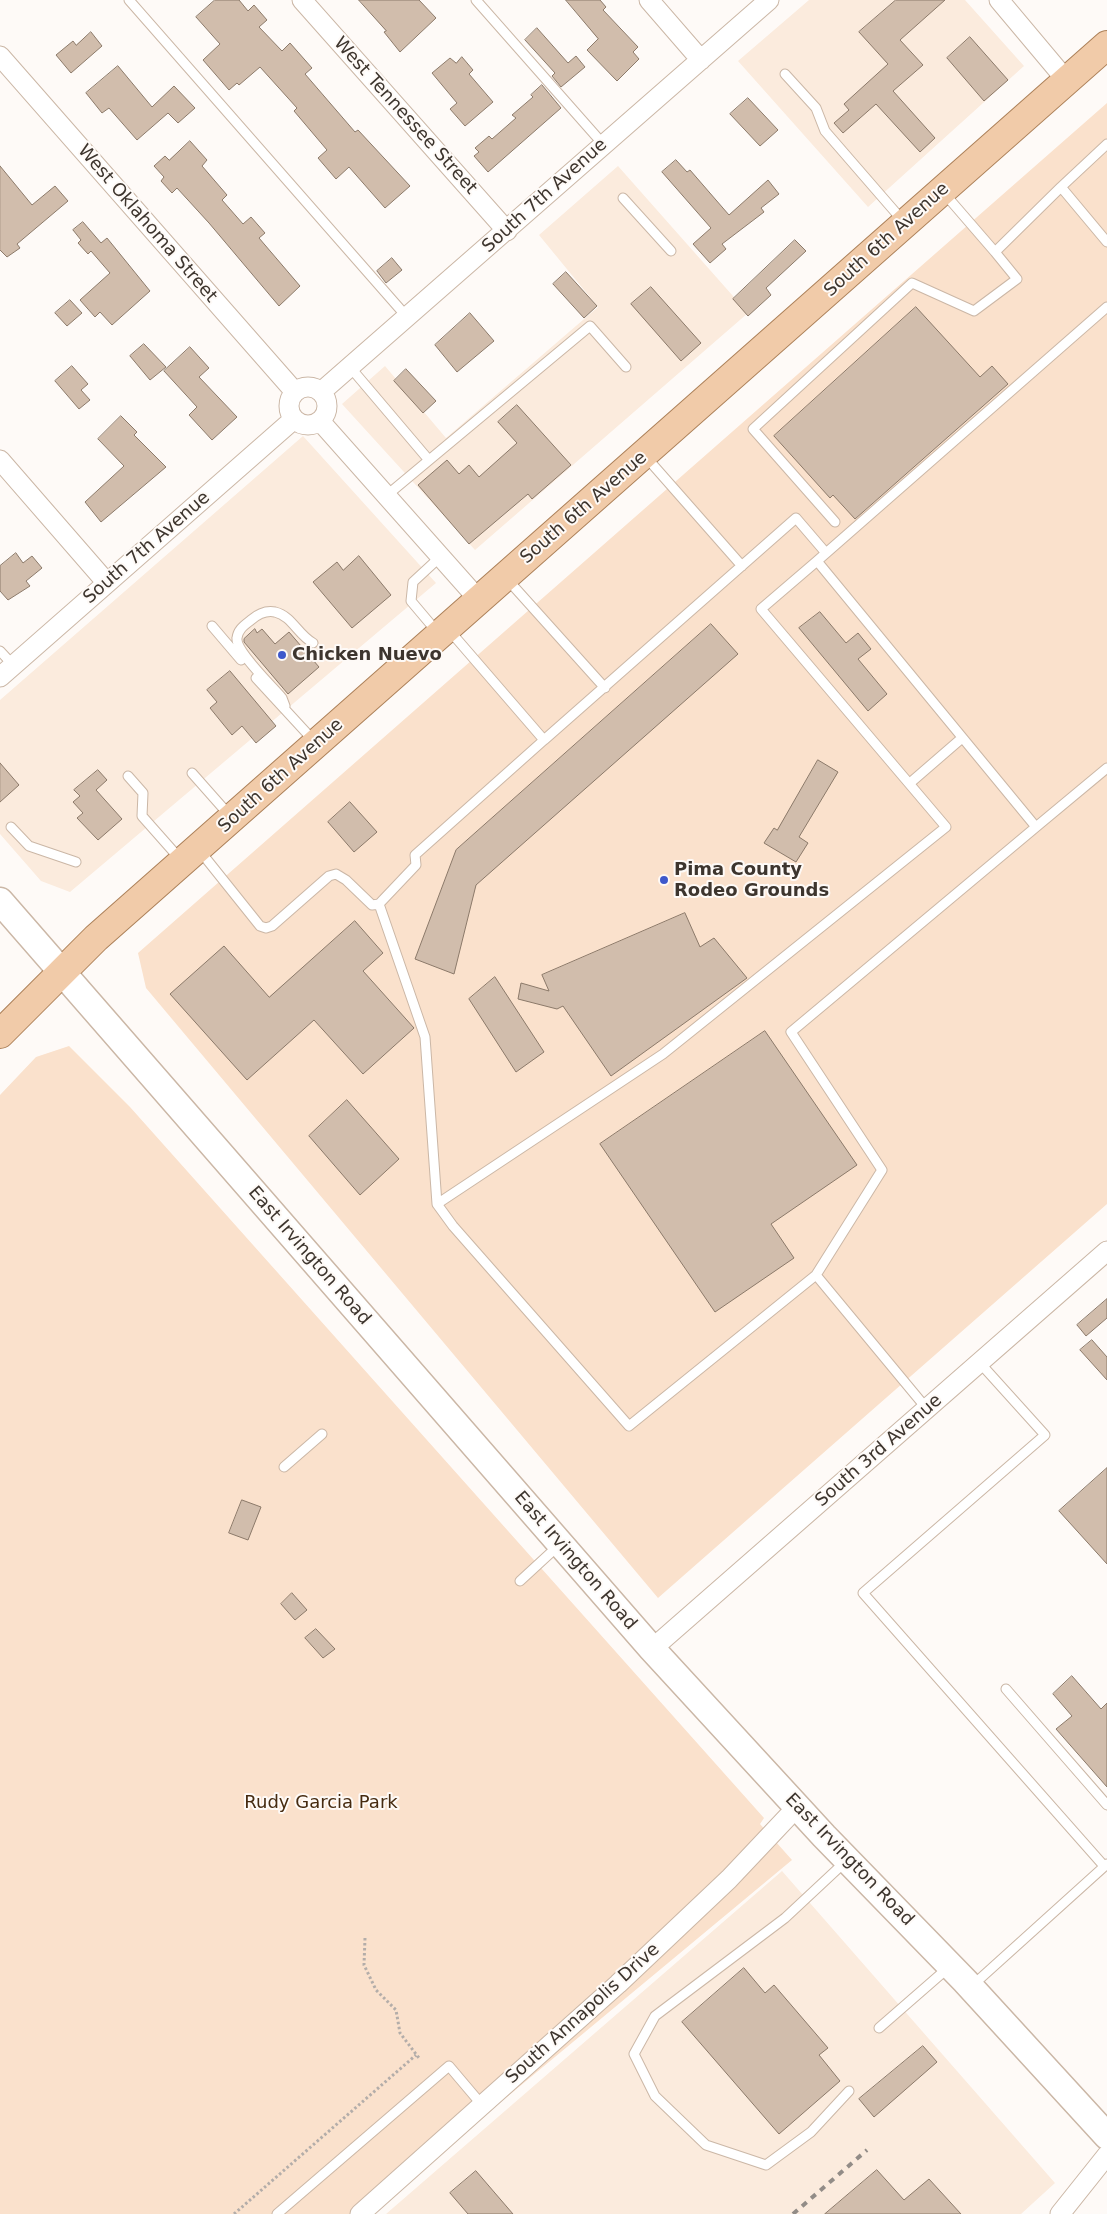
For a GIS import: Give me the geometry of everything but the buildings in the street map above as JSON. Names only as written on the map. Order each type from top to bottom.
[{"type":"main road","name":"South 6th Avenue","points":[[0,1034],[61,971],[478,600],[1106,47]]},
{"type":"main road","name":"East Irvington Road","points":[[0,901],[652,1649],[797,1807],[970,1987],[1107,2136]]},
{"type":"street","name":"West Tennessee Street","points":[[302,0],[507,231]]},
{"type":"street","points":[[649,0],[701,60]]},
{"type":"street","name":"South 7th Avenue","points":[[321,392],[769,0]]},
{"type":"street","points":[[999,0],[1067,81]]},
{"type":"street","name":"West Oklahoma Street","points":[[0,56],[295,392]]},
{"type":"street","points":[[305,387],[321,392],[327,407],[320,421],[306,425],[294,418],[289,408],[295,392],[305,387]]},
{"type":"street","name":"South 7th Avenue","points":[[6,671],[294,418]]},
{"type":"street","points":[[320,421],[478,600]]},
{"type":"street","points":[[0,460],[107,583]]},
{"type":"street","name":"South 3rd Avenue","points":[[652,1649],[1107,1251]]},
{"type":"street","name":"South Annapolis Drive","points":[[360,2214],[618,1984],[722,1886],[797,1807]]},
{"type":"street","points":[[1060,2214],[1107,2155]]},
{"type":"lane","points":[[129,0],[407,318]]},
{"type":"lane","points":[[476,0],[604,144]]},
{"type":"lane","points":[[785,74],[816,108],[824,130],[906,224]]},
{"type":"lane","points":[[995,252],[1107,144]]},
{"type":"lane","points":[[1061,187],[1107,242]]},
{"type":"lane","points":[[834,522],[753,429],[912,283],[974,311],[1017,279],[942,191]]},
{"type":"lane","points":[[623,198],[671,251]]},
{"type":"lane","points":[[437,1204],[663,1054],[946,827],[761,609],[1107,307]]},
{"type":"lane","points":[[386,496],[428,459],[590,326],[626,367]]},
{"type":"lane","points":[[350,367],[428,459]]},
{"type":"lane","points":[[644,454],[742,566]]},
{"type":"lane","points":[[128,776],[143,793],[142,816],[191,856],[260,926],[266,928],[272,926],[329,876],[336,874],[346,880],[372,905],[379,904],[416,866],[415,855],[796,518],[826,552]]},
{"type":"lane","points":[[440,557],[413,582],[411,601],[444,631],[544,740]]},
{"type":"lane","points":[[817,561],[1036,827]]},
{"type":"lane","points":[[505,577],[605,688]]},
{"type":"lane","points":[[313,643],[306,639],[285,616],[275,612],[264,612],[240,629],[237,639],[240,650],[282,698],[285,706],[317,744]]},
{"type":"lane","points":[[212,626],[282,707],[285,706]]},
{"type":"lane","points":[[0,651],[6,671]]},
{"type":"lane","points":[[910,783],[962,738]]},
{"type":"lane","points":[[379,904],[425,1037],[437,1204],[453,1226],[629,1426],[816,1275],[882,1170],[791,1032],[1107,768]]},
{"type":"lane","points":[[192,773],[233,819]]},
{"type":"lane","points":[[11,827],[29,846],[76,862]]},
{"type":"lane","points":[[816,1275],[927,1409]]},
{"type":"lane","points":[[970,1987],[1106,1865],[863,1593],[1045,1434],[980,1363]]},
{"type":"lane","points":[[284,1467],[322,1434]]},
{"type":"lane","points":[[520,1582],[560,1544]]},
{"type":"lane","points":[[1006,1689],[1107,1805]]},
{"type":"lane","points":[[847,1860],[785,1918],[655,2016],[634,2054],[655,2096],[706,2145],[766,2165],[811,2132],[849,2091]]},
{"type":"lane","points":[[879,2028],[950,1966]]},
{"type":"lane","points":[[278,2214],[448,2066],[482,2105]]},
{"type":"path","points":[[234,2214],[418,2056],[400,2034],[396,2010],[376,1990],[364,1965],[365,1938]]},
{"type":"shaded area","points":[[809,0],[965,0],[1024,66],[868,207],[738,61]]},
{"type":"shaded area","points":[[618,166],[748,313],[475,550],[342,404],[385,366],[446,438],[598,307],[539,235]]},
{"type":"shaded area","points":[[303,436],[436,583],[70,892],[41,881],[0,834],[0,700]]},
{"type":"shaded area","points":[[782,1871],[1055,2183],[1021,2214],[386,2214]]},
{"type":"green space","name":"Pima County Rodeo Grounds","points":[[1107,103],[1107,1204],[658,1598],[146,988],[138,953]]},
{"type":"green space","name":"Rudy Garcia Park","points":[[69,1046],[130,1107],[764,1818],[760,1824],[792,1860],[366,2214],[0,2214],[0,1095],[36,1057]]},
{"type":"railway","points":[[793,2214],[867,2150]]},
{"type":"place","name":"Chicken Nuevo","points":[[282,655]]},
{"type":"place","name":"Pima County Rodeo Grounds","points":[[664,880]]}]
